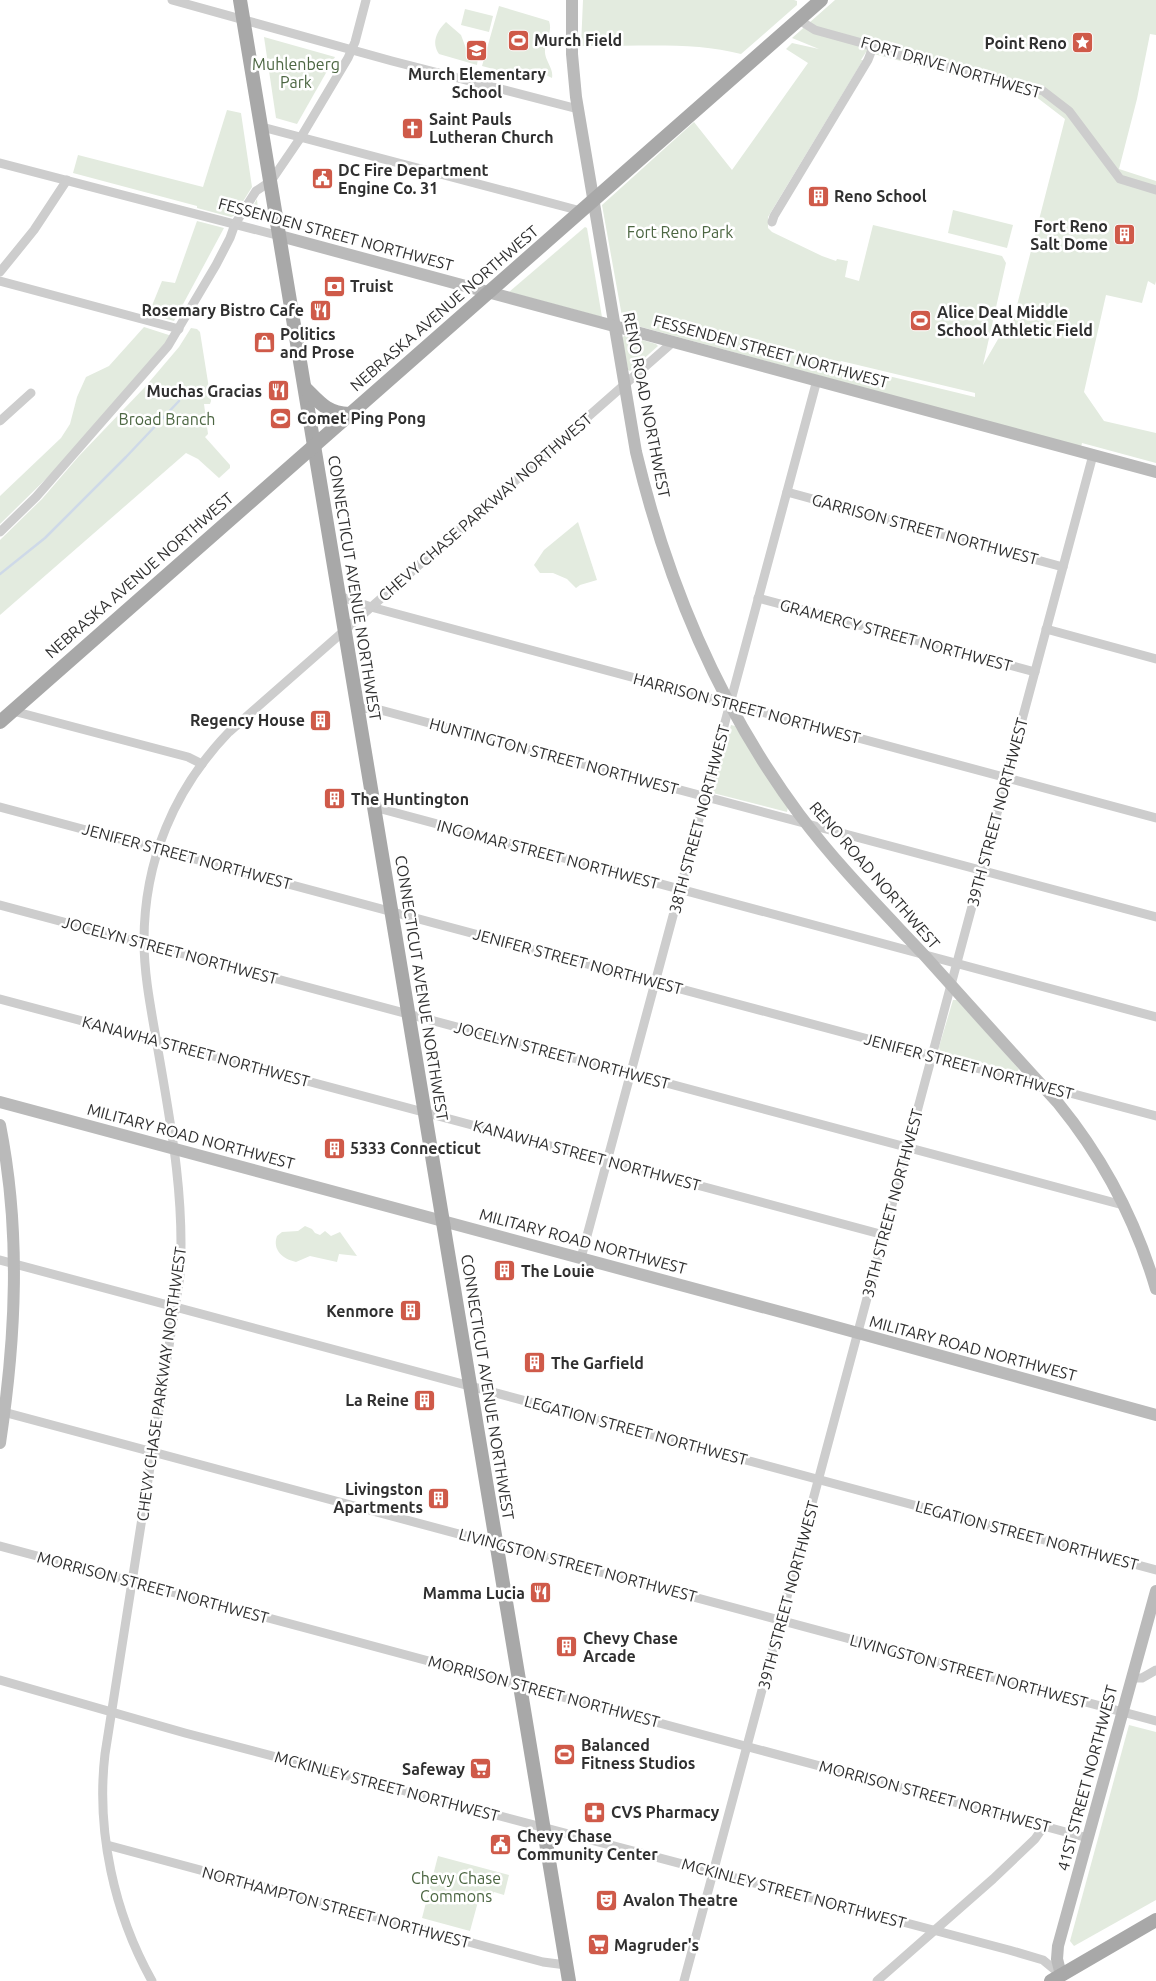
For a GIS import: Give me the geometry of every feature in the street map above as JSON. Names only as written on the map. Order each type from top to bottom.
[{"type":"main road","name":"CONNECTICUT AVENUE NORTHWEST","points":[[240,0],[569,1981]]},
{"type":"main road","name":"RENO ROAD NORTHWEST","points":[[572,0],[572,54],[578,109],[640,468],[665,557],[698,640],[730,703],[764,762],[808,825],[851,876],[1063,1109],[1083,1136],[1106,1172],[1123,1205],[1142,1246],[1156,1289]]},
{"type":"main road","name":"NEBRASKA AVENUE NORTHWEST","points":[[0,722],[819,0]]},
{"type":"main road","name":"FESSENDEN STREET NORTHWEST","points":[[280,236],[1156,472]]},
{"type":"main road","points":[[304,388],[327,409],[333,412],[349,414]]},
{"type":"main road","name":"MILITARY ROAD NORTHWEST","points":[[0,1102],[857,1332],[1156,1415]]},
{"type":"main road","points":[[0,1125],[10,1196],[14,1264],[14,1332],[2,1411],[0,1443]]},
{"type":"main road","name":"41ST STREET NORTHWEST","points":[[1059,1979],[1058,1949],[1156,1590]]},
{"type":"main road","points":[[1059,1979],[1156,1920]]},
{"type":"street","points":[[172,0],[352,50],[578,109]]},
{"type":"street","points":[[0,532],[31,502],[158,359],[179,329],[220,258],[235,224],[256,191],[271,180],[301,137],[352,50],[366,0]]},
{"type":"street","name":"FORT DRIVE NORTHWEST","points":[[798,20],[815,30],[873,47],[1043,91],[1069,111],[1120,179],[1156,190]]},
{"type":"street","points":[[772,222],[868,60],[873,47]]},
{"type":"street","points":[[262,126],[581,211]]},
{"type":"street","name":"FESSENDEN STREET NORTHWEST","points":[[0,163],[280,236]]},
{"type":"street","points":[[0,272],[42,219],[67,180]]},
{"type":"street","points":[[0,281],[179,329]]},
{"type":"street","name":"CHEVY CHASE PARKWAY NORTHWEST","points":[[152,1981],[124,1917],[113,1880],[106,1845],[102,1780],[180,1276],[182,1230],[179,1180],[148,986],[144,943],[146,899],[157,849],[176,804],[202,764],[236,725],[673,342]]},
{"type":"street","name":"38TH STREET NORTHWEST","points":[[581,1258],[817,380]]},
{"type":"street","points":[[0,421],[31,393]]},
{"type":"street","name":"39TH STREET NORTHWEST","points":[[684,1981],[1093,455]]},
{"type":"street","name":"GARRISON STREET NORTHWEST","points":[[787,492],[1063,567]]},
{"type":"street","name":"HARRISON STREET NORTHWEST","points":[[339,596],[370,607],[1156,818]]},
{"type":"street","name":"GRAMERCY STREET NORTHWEST","points":[[758,598],[1034,672]]},
{"type":"street","points":[[1046,629],[1156,658]]},
{"type":"street","name":"HUNTINGTON STREET NORTHWEST","points":[[358,709],[373,708],[1156,917]]},
{"type":"street","points":[[13,710],[188,757],[202,764]]},
{"type":"street","name":"JENIFER STREET NORTHWEST","points":[[0,807],[1156,1116]]},
{"type":"street","name":"INGOMAR STREET NORTHWEST","points":[[374,807],[1156,1017]]},
{"type":"street","name":"JOCELYN STREET NORTHWEST","points":[[0,905],[1123,1205]]},
{"type":"street","name":"KANAWHA STREET NORTHWEST","points":[[0,999],[884,1235]]},
{"type":"street","name":"LEGATION STREET NORTHWEST","points":[[0,1260],[1156,1570]]},
{"type":"street","name":"LIVINGSTON STREET NORTHWEST","points":[[2,1411],[1156,1721]]},
{"type":"street","name":"MORRISON STREET NORTHWEST","points":[[0,1546],[1088,1838]]},
{"type":"street","points":[[1132,1678],[1142,1678],[1156,1670]]},
{"type":"street","name":"MCKINLEY STREET NORTHWEST","points":[[0,1680],[186,1733],[936,1930],[1043,1960],[1059,1979]]},
{"type":"street","points":[[877,1981],[936,1930],[1035,1839],[1044,1826]]},
{"type":"street","name":"NORTHAMPTON STREET NORTHWEST","points":[[106,1845],[544,1962],[566,1965]]},
{"type":"green space","points":[[583,0],[794,0],[797,1],[797,5],[741,54],[703,47],[581,46]]},
{"type":"green space","name":"Fort Reno Park","points":[[835,0],[1156,0],[1156,35],[1150,34],[1137,99],[1119,169],[1156,181],[1156,281],[1155,285],[1148,281],[1142,303],[1106,295],[1084,392],[1104,421],[1156,433],[1156,463],[1082,443],[1081,447],[623,322],[602,205],[694,122],[732,170],[808,63],[786,49],[792,43],[819,49],[792,38]],"holes":[[[866,52],[1035,96],[1065,119],[1009,336],[1001,334],[983,365],[1006,263],[1002,256],[873,225],[859,281],[845,277],[848,261],[837,259],[836,261],[822,256],[772,232],[768,228],[768,217],[863,60],[861,60]],[[841,361],[975,393],[975,397],[839,364]]]},
{"type":"green space","name":"Murch Field","points":[[499,6],[549,21],[550,29],[545,46],[545,54],[552,71],[552,78],[546,75],[535,80],[482,66]]},
{"type":"green space","points":[[465,9],[493,16],[489,32],[461,25]]},
{"type":"green space","points":[[446,22],[461,35],[467,51],[478,58],[477,65],[439,54],[435,41],[440,29]]},
{"type":"green space","name":"Muhlenberg Park","points":[[264,37],[335,57],[297,124],[276,118]]},
{"type":"green space","points":[[227,110],[241,113],[252,187],[234,216],[231,217],[197,208],[197,206],[73,173],[78,155],[203,187]]},
{"type":"green space","points":[[257,199],[259,222],[246,218]]},
{"type":"green space","points":[[953,210],[1013,225],[1007,248],[948,233]]},
{"type":"green space","points":[[197,221],[224,228],[174,321],[152,315],[149,313],[162,281],[175,283]]},
{"type":"green space","points":[[585,227],[587,228],[602,317],[509,292]]},
{"type":"green space","name":"Broad Branch","points":[[144,327],[172,336],[54,471],[0,524],[0,496],[61,438],[70,424],[77,397],[86,377],[109,366]]},
{"type":"green space","name":"Broad Branch","points":[[191,328],[197,329],[200,332],[211,401],[210,404],[204,404],[208,434],[205,437],[230,465],[230,468],[219,478],[198,459],[186,453],[0,615],[0,540],[42,499],[79,456],[145,387],[179,347]]},
{"type":"green space","points":[[625,335],[658,346],[630,371],[628,370],[622,338]]},
{"type":"green space","points":[[578,522],[597,580],[576,588],[567,579],[553,573],[540,573],[534,565],[544,550]]},
{"type":"green space","points":[[731,725],[735,726],[788,807],[787,812],[713,793]]},
{"type":"green space","points":[[953,1000],[957,1000],[1019,1069],[1017,1072],[940,1052],[939,1047]]},
{"type":"green space","points":[[305,1226],[320,1235],[325,1231],[331,1236],[340,1232],[357,1256],[339,1254],[337,1262],[310,1256],[296,1262],[287,1259],[277,1250],[277,1236],[282,1232],[298,1231]]},
{"type":"green space","points":[[1129,1725],[1156,1732],[1156,1900],[1074,1946],[1070,1941]]},
{"type":"green space","name":"Chevy Chase Commons","points":[[438,1856],[509,1875],[504,1895],[494,1892],[491,1901],[479,1898],[470,1931],[422,1918]]},
{"type":"waterway","name":"Broad Branch","points":[[0,574],[45,538],[179,401]]},
{"type":"place","name":"Murch Field","points":[[518,40]]},
{"type":"place","name":"Point Reno","points":[[1083,43]]},
{"type":"place","name":"Murch Elementary School","points":[[477,50]]},
{"type":"place","name":"Saint Pauls Lutheran Church","points":[[413,128]]},
{"type":"place","name":"DC Fire Department Engine Co. 31","points":[[322,179]]},
{"type":"place","name":"Reno School","points":[[818,196]]},
{"type":"place","name":"Fort Reno Salt Dome","points":[[1124,235]]},
{"type":"place","name":"Truist","points":[[334,286]]},
{"type":"place","name":"Rosemary Bistro Cafe","points":[[320,310]]},
{"type":"place","name":"Alice Deal Middle School Athletic Field","points":[[921,321]]},
{"type":"place","name":"Politics and Prose","points":[[264,343]]},
{"type":"place","name":"Muchas Gracias","points":[[278,391]]},
{"type":"place","name":"Comet Ping Pong","points":[[281,418]]},
{"type":"place","name":"Regency House","points":[[321,720]]},
{"type":"place","name":"The Huntington","points":[[335,799]]},
{"type":"place","name":"5333 Connecticut","points":[[334,1148]]},
{"type":"place","name":"The Louie","points":[[505,1271]]},
{"type":"place","name":"Kenmore","points":[[410,1311]]},
{"type":"place","name":"The Garfield","points":[[535,1363]]},
{"type":"place","name":"La Reine","points":[[425,1400]]},
{"type":"place","name":"Livingston Apartments","points":[[439,1498]]},
{"type":"place","name":"Mamma Lucia","points":[[541,1593]]},
{"type":"place","name":"Chevy Chase Arcade","points":[[567,1647]]},
{"type":"place","name":"Balanced Fitness Studios","points":[[565,1754]]},
{"type":"place","name":"Safeway","points":[[481,1769]]},
{"type":"place","name":"CVS Pharmacy","points":[[595,1812]]},
{"type":"place","name":"Chevy Chase Community Center","points":[[501,1845]]},
{"type":"place","name":"Avalon Theatre","points":[[607,1900]]},
{"type":"place","name":"Magruder's","points":[[598,1945]]}]
